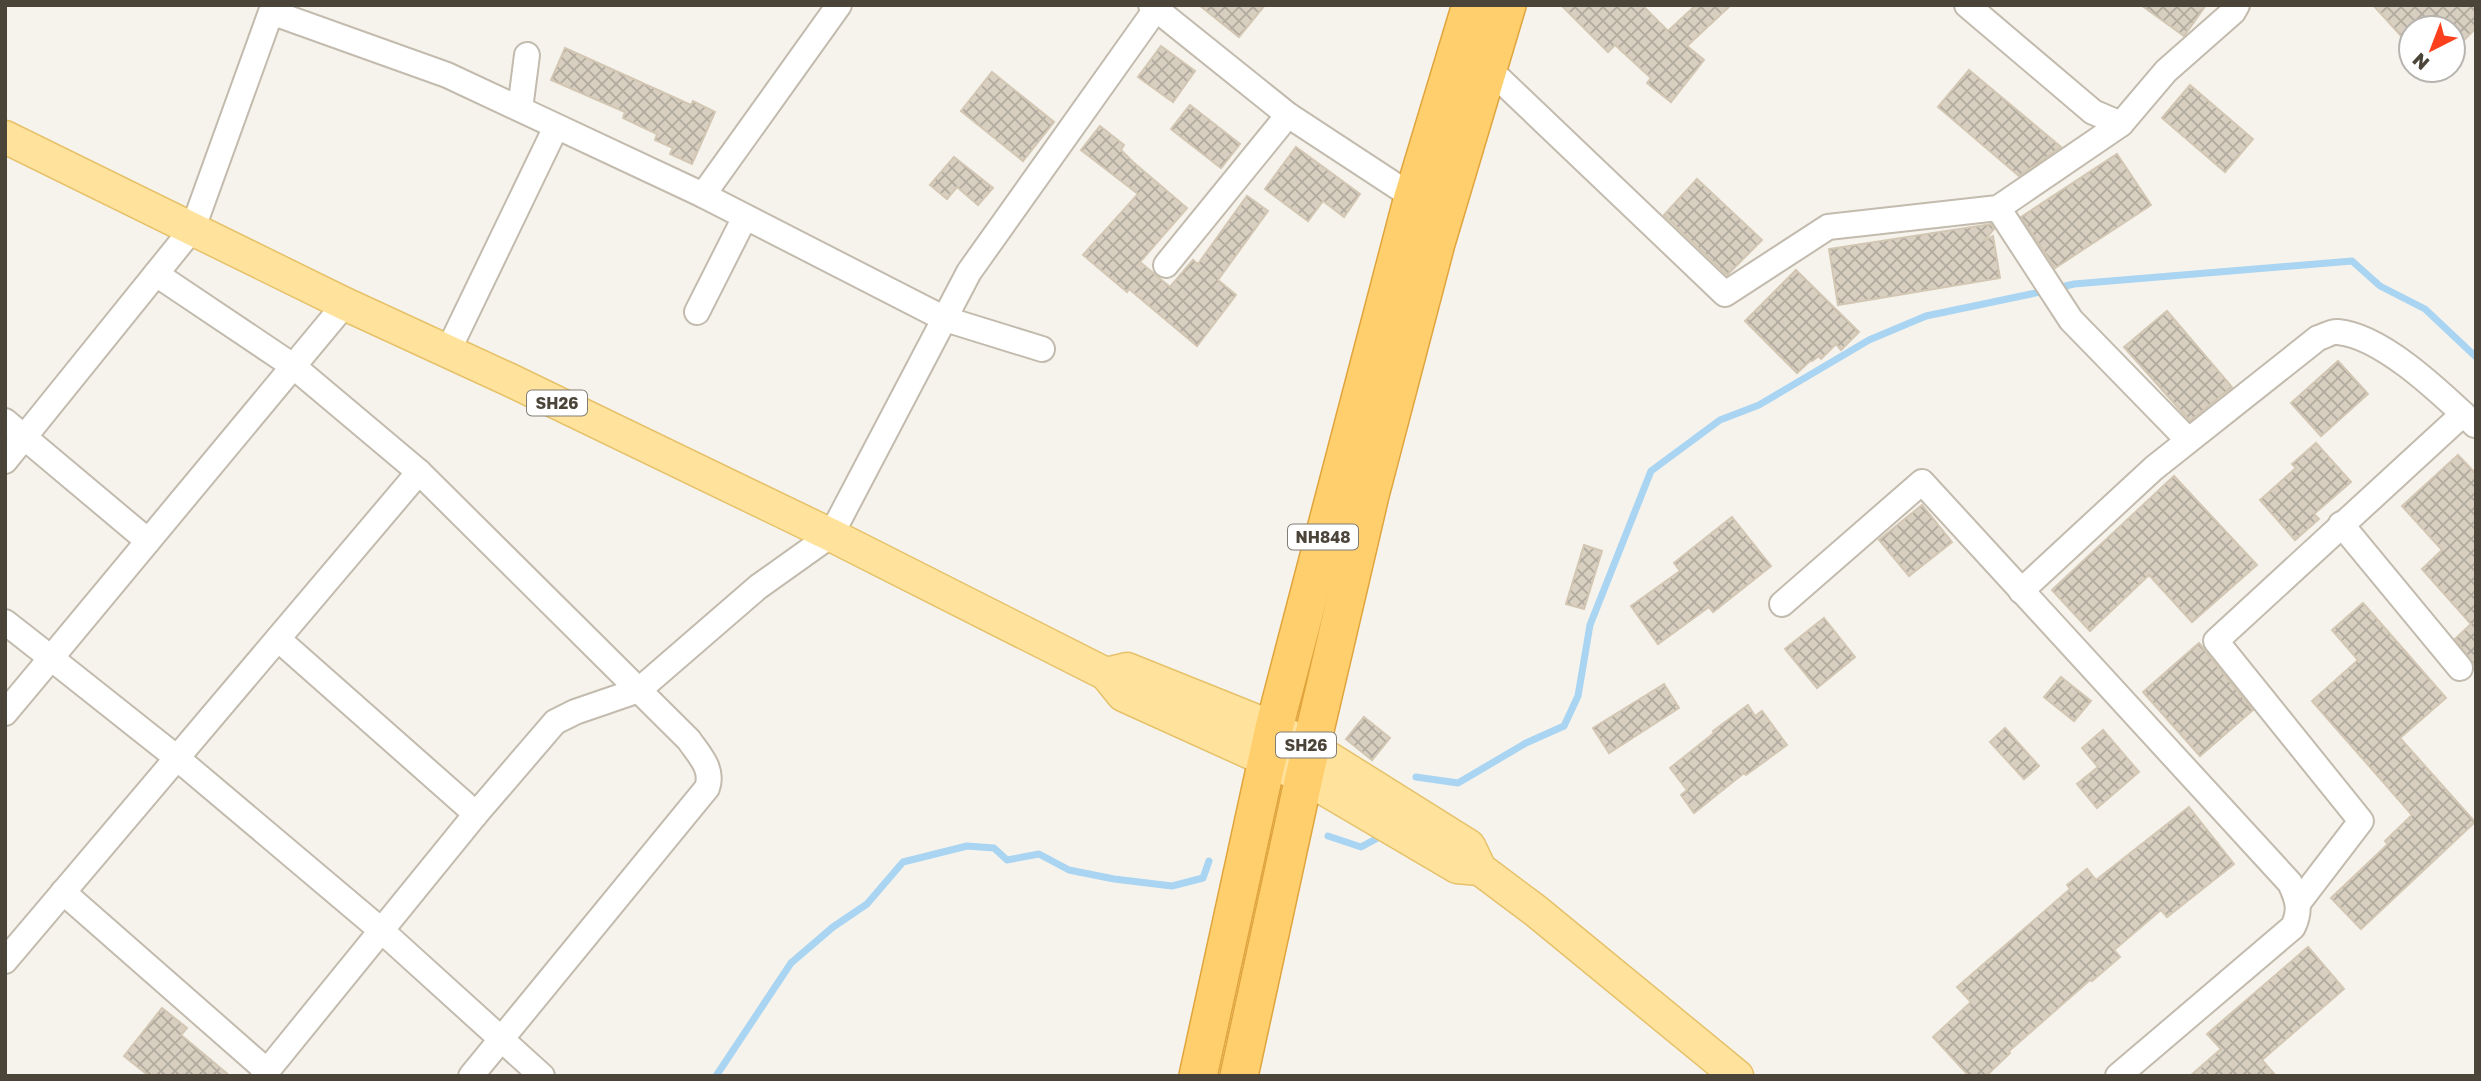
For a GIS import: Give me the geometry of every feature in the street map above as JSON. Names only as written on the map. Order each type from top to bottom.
[{"type":"highway","name":"NH848","points":[[1198,1076],[1270,743],[1413,197],[1471,5]]},
{"type":"highway","name":"NH848","points":[[1239,1076],[1307,762],[1370,495],[1447,208],[1507,5]]},
{"type":"main road","name":"SH26","points":[[5,137],[345,304],[831,535],[1106,674],[1123,695],[1270,743],[1469,846],[1480,869],[1536,911],[1737,1076]]},
{"type":"street","points":[[703,195],[839,5]]},
{"type":"street","points":[[1967,5],[2093,112],[2121,124]]},
{"type":"street","points":[[1488,68],[1725,294],[1828,227],[1998,208],[2121,124],[2166,71],[2233,12],[2237,5]]},
{"type":"street","points":[[63,892],[265,1073],[476,814],[555,722],[575,712],[639,690],[758,587],[831,535],[969,272],[1153,7],[1288,115],[1413,197],[1447,208]]},
{"type":"street","points":[[5,461],[193,228],[263,8],[447,75],[703,195],[944,319],[1042,349]]},
{"type":"street","points":[[520,109],[527,55]]},
{"type":"street","points":[[1166,265],[1288,115]]},
{"type":"street","points":[[448,351],[556,127]]},
{"type":"street","points":[[1998,208],[2071,320],[2188,440]]},
{"type":"street","points":[[697,312],[746,217]]},
{"type":"street","points":[[156,274],[293,366],[419,471],[689,740],[707,765],[710,779],[707,788],[471,1076]]},
{"type":"street","points":[[5,713],[345,304]]},
{"type":"street","points":[[2021,591],[2154,468],[2318,338],[2335,331],[2357,336],[2404,363],[2470,420],[2341,524],[2216,641],[2361,821],[2299,902]]},
{"type":"street","points":[[5,421],[148,541]]},
{"type":"street","points":[[8,954],[419,471]]},
{"type":"street","points":[[1782,604],[1922,482],[2290,883],[2299,902],[2298,916],[2293,928],[2118,1076]]},
{"type":"street","points":[[2341,524],[2460,668]]},
{"type":"street","points":[[5,622],[177,758],[382,931],[542,1076]]},
{"type":"street","points":[[278,639],[476,814]]},
{"type":"building","points":[[1199,5],[1265,5],[1239,37]]},
{"type":"building","points":[[1561,5],[1642,5],[1668,31],[1696,5],[1731,5],[1687,46],[1704,60],[1671,102],[1647,83],[1651,78],[1615,45],[1608,52]]},
{"type":"building","points":[[2141,5],[2206,5],[2184,36]]},
{"type":"building","points":[[2373,5],[2476,5],[2476,28],[2467,37],[2467,14],[2397,14],[2397,32]]},
{"type":"building","points":[[1161,46],[1195,71],[1173,102],[1138,77]]},
{"type":"building","points":[[565,48],[691,105],[693,101],[715,112],[692,164],[670,154],[673,148],[655,140],[657,134],[623,118],[625,112],[551,80]]},
{"type":"building","points":[[1969,70],[2061,147],[2019,176],[1938,107]]},
{"type":"building","points":[[992,72],[1054,122],[1023,161],[961,111]]},
{"type":"building","points":[[2190,85],[2253,139],[2225,172],[2162,118]]},
{"type":"building","points":[[1190,105],[1240,144],[1221,168],[1171,129]]},
{"type":"building","points":[[1100,126],[1124,145],[1121,150],[1133,162],[1187,208],[1140,262],[1170,287],[1193,260],[1198,264],[1247,196],[1268,211],[1218,280],[1236,295],[1197,346],[1129,289],[1127,292],[1083,255],[1138,194],[1081,150]]},
{"type":"building","points":[[1296,147],[1360,194],[1344,217],[1323,201],[1308,221],[1265,189]]},
{"type":"building","points":[[2117,154],[2151,205],[2055,268],[2021,217]]},
{"type":"building","points":[[954,157],[993,188],[978,205],[957,187],[947,199],[930,185]]},
{"type":"building","points":[[1697,179],[1762,240],[1727,275],[1664,215]]},
{"type":"building","points":[[1991,224],[1994,229],[1984,241],[1993,236],[2000,278],[1838,305],[1829,249]]},
{"type":"building","points":[[1796,270],[1859,332],[1841,350],[1836,344],[1821,359],[1819,356],[1810,361],[1797,373],[1745,321]]},
{"type":"building","points":[[2167,311],[2232,387],[2190,421],[2124,347]]},
{"type":"building","points":[[2338,361],[2368,394],[2321,436],[2291,403]]},
{"type":"building","points":[[2316,443],[2351,482],[2314,514],[2319,519],[2295,540],[2260,500],[2296,468],[2292,464]]},
{"type":"building","points":[[2458,455],[2476,474],[2476,667],[2455,639],[2471,624],[2422,569],[2442,550],[2402,506]]},
{"type":"building","points":[[2174,476],[2257,565],[2192,622],[2149,575],[2090,631],[2052,590]]},
{"type":"building","points":[[1922,505],[1952,542],[1909,576],[1879,540]]},
{"type":"building","points":[[1732,517],[1771,566],[1713,612],[1709,607],[1658,644],[1631,606],[1680,571],[1674,563]]},
{"type":"building","points":[[1584,545],[1602,551],[1584,609],[1566,604]]},
{"type":"building","points":[[2363,603],[2446,698],[2400,738],[2475,822],[2361,929],[2331,898],[2388,844],[2385,841],[2412,815],[2312,701],[2358,660],[2332,630]]},
{"type":"building","points":[[1824,618],[1855,657],[1817,688],[1785,649]]},
{"type":"building","points":[[2199,643],[2253,710],[2200,756],[2143,692]]},
{"type":"building","points":[[2061,677],[2091,701],[2074,721],[2044,697]]},
{"type":"building","points":[[1664,684],[1679,708],[1609,753],[1593,728]]},
{"type":"building","points":[[1748,705],[1755,716],[1762,711],[1787,745],[1746,775],[1744,773],[1694,813],[1681,795],[1687,790],[1670,768]]},
{"type":"building","points":[[1364,717],[1390,738],[1372,760],[1346,739]]},
{"type":"building","points":[[2005,728],[2039,766],[2024,779],[1990,742]]},
{"type":"building","points":[[2103,730],[2139,772],[2097,808],[2077,784],[2098,767],[2082,748]]},
{"type":"building","points":[[2189,807],[2234,864],[2167,917],[2161,910],[2114,950],[2120,957],[2009,1051],[1986,1076],[1969,1076],[1933,1037],[1971,1002],[1957,987],[2070,889],[2067,885],[2087,869],[2096,880]]},
{"type":"building","points":[[2308,947],[2344,989],[2262,1060],[2276,1076],[2190,1076],[2221,1049],[2207,1034]]},
{"type":"building","points":[[162,1008],[187,1028],[181,1035],[230,1076],[149,1076],[124,1056]]},
{"type":"waterway","points":[[2057,288],[2074,284],[2352,261],[2380,286],[2425,309],[2476,357]]},
{"type":"waterway","points":[[1416,777],[1458,783],[1526,743],[1564,726],[1578,696],[1590,625],[1651,471],[1720,420],[1759,405],[1869,340],[1926,316],[2045,291]]},
{"type":"waterway","points":[[1328,836],[1361,847],[1385,834]]},
{"type":"waterway","points":[[716,1076],[791,963],[833,927],[867,904],[903,862],[967,846],[994,848],[1007,860],[1039,854],[1069,870],[1172,886],[1203,878],[1209,861]]}]
